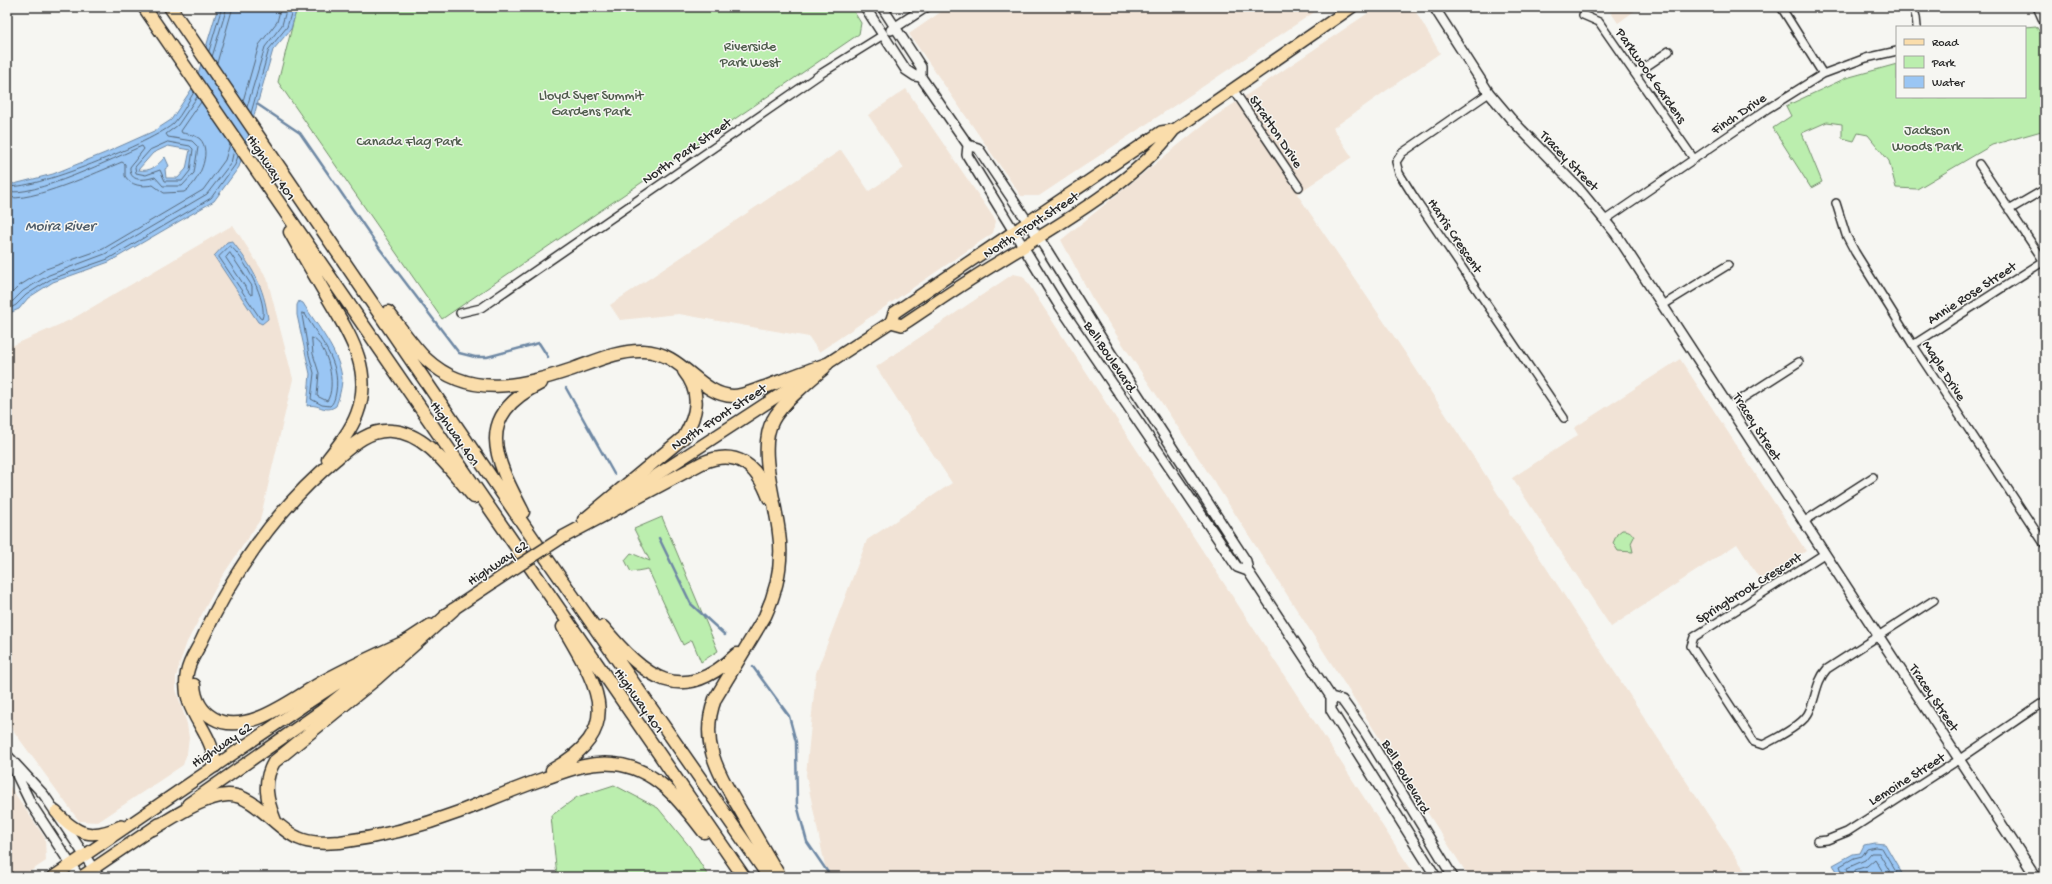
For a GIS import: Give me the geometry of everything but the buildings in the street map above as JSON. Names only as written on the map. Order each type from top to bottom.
[{"type":"highway","name":"Highway 401","points":[[144,7],[188,73],[744,877]]},
{"type":"highway","name":"Highway 401","points":[[170,7],[547,559],[769,877]]},
{"type":"highway","points":[[215,766],[215,756],[211,743],[194,715],[188,695],[186,680],[188,667],[230,585],[252,551],[277,517],[313,478],[337,447],[357,414],[363,389],[362,372],[351,338],[300,250],[260,176]]},
{"type":"highway","points":[[324,232],[426,358],[449,375],[474,385],[497,387],[565,372]]},
{"type":"highway","points":[[547,559],[506,478],[497,452],[496,432],[502,415],[511,402],[529,389],[565,372],[606,357],[633,351],[653,352],[672,359],[717,392],[734,396],[827,364]]},
{"type":"highway","points":[[563,537],[676,445],[689,428],[696,410],[695,392],[689,377],[672,359]]},
{"type":"highway","points":[[780,877],[716,767],[709,738],[710,712],[715,699],[765,616],[775,588],[780,552],[777,518],[766,455],[768,430],[773,419],[827,364]]},
{"type":"highway","points":[[313,478],[355,443],[369,435],[391,431],[406,434],[420,441],[433,451],[508,535]]},
{"type":"highway","points":[[563,537],[702,463],[721,456],[739,459],[756,473],[768,494],[777,518]]},
{"type":"highway","points":[[512,790],[562,764],[579,752],[593,734],[599,710],[596,690],[588,670],[518,549]]},
{"type":"highway","points":[[557,573],[618,645],[632,659],[658,679],[678,683],[690,682],[703,678],[724,665],[745,647]]},
{"type":"highway","points":[[276,822],[266,791],[268,776],[274,762],[377,678],[453,610]]},
{"type":"highway","points":[[200,644],[194,679],[197,700],[204,711],[210,716],[220,722],[232,724],[252,720],[267,714],[322,682],[409,640]]},
{"type":"highway","points":[[153,829],[206,801],[229,795],[237,796],[249,801],[276,822],[286,832],[304,841],[317,843],[341,842],[384,834],[438,819],[512,790],[590,764],[612,763],[635,768],[651,776],[676,797],[739,877]]},
{"type":"main road","name":"Bell Boulevard","points":[[865,7],[906,70],[915,76],[921,77]]},
{"type":"main road","name":"Bell Boulevard","points":[[882,7],[921,67],[921,77],[968,144],[978,148],[1028,222],[1110,352],[1246,560],[1248,571],[1331,697],[1331,710],[1436,877]]},
{"type":"main road","name":"North Park Street","points":[[883,35],[926,7]]},
{"type":"main road","name":"North Front Street","points":[[891,322],[902,325],[1023,247],[1126,177],[1167,140],[1174,130],[1352,7]]},
{"type":"main road","name":"Tracey Street","points":[[1434,7],[1489,93],[1511,119],[1579,188],[1606,220],[2036,877]]},
{"type":"main road","name":"North Front Street","points":[[563,537],[732,424],[891,322],[894,313],[1161,132],[1174,130]]},
{"type":"main road","name":"Bell Boulevard","points":[[968,144],[967,155],[1057,302],[1237,567],[1248,571]]},
{"type":"main road","name":"Highway 62","points":[[53,877],[354,672],[409,640],[563,537]]},
{"type":"main road","name":"Highway 62","points":[[80,877],[97,873],[153,829],[321,711],[409,640]]},
{"type":"main road","name":"Bell Boulevard","points":[[1331,697],[1342,700],[1365,732],[1453,877]]},
{"type":"main road","points":[[7,756],[44,795],[97,873]]},
{"type":"main road","points":[[7,756],[31,804],[80,877]]},
{"type":"main road","points":[[56,812],[74,829],[93,835],[114,829],[151,810]]},
{"type":"street","points":[[1781,7],[1823,74]]},
{"type":"street","points":[[1912,7],[1916,17],[1917,26]]},
{"type":"street","points":[[2037,7],[2045,24]]},
{"type":"street","name":"Parkwood Gardens","points":[[1583,15],[1599,22],[1694,158]]},
{"type":"street","name":"North Park Street","points":[[460,314],[481,308],[822,73],[883,35]]},
{"type":"street","points":[[1636,74],[1669,51]]},
{"type":"street","name":"Finch Drive","points":[[1606,220],[1694,158],[1823,74],[1866,58],[1896,51]]},
{"type":"street","name":"Stratton Drive","points":[[1233,89],[1299,187]]},
{"type":"street","name":"Harris Crescent","points":[[1489,93],[1402,153],[1396,162],[1399,173],[1414,197],[1564,418]]},
{"type":"street","points":[[1979,164],[2044,262]]},
{"type":"street","points":[[2009,210],[2045,190]]},
{"type":"street","name":"Maple Drive","points":[[1836,203],[1846,235],[1855,252],[1913,345],[2045,545]]},
{"type":"street","name":"Annie Rose Street","points":[[1913,345],[2044,262]]},
{"type":"street","points":[[1663,305],[1728,265]]},
{"type":"street","points":[[1729,407],[1799,362]]},
{"type":"street","points":[[1803,522],[1872,477]]},
{"type":"street","name":"Springbrook Crescent","points":[[1824,554],[1694,637],[1691,646],[1748,735],[1754,742],[1763,745],[1788,732],[1809,714],[1820,676],[1827,669],[1877,636]]},
{"type":"street","points":[[1877,636],[1934,600]]},
{"type":"street","name":"Lemoine Street","points":[[1818,841],[1827,840],[1847,832],[1960,759],[2045,700]]},
{"type":"shaded area","points":[[948,7],[1322,7],[1039,196],[1021,196],[909,34]]},
{"type":"shaded area","points":[[1377,7],[1413,7],[1440,53],[1333,128],[1352,157],[1297,194],[1408,357],[1749,877],[1469,877],[1217,486],[1092,298],[1061,240],[1208,121]]},
{"type":"shaded area","points":[[1607,7],[1640,7],[1618,23]]},
{"type":"shaded area","points":[[906,89],[996,221],[993,233],[819,352],[809,337],[679,314],[620,320],[610,305],[841,150],[869,191],[904,168],[868,115]]},
{"type":"shaded area","points":[[233,225],[267,278],[293,379],[260,520],[221,578],[187,642],[180,662],[176,677],[176,689],[187,724],[189,738],[187,753],[183,765],[98,822],[79,821],[7,722],[7,348],[72,319]]},
{"type":"shaded area","points":[[1013,274],[1023,276],[1416,877],[828,877],[806,775],[816,673],[867,540],[952,483],[876,367]]},
{"type":"shaded area","points":[[1680,359],[1806,551],[1761,581],[1737,544],[1611,627],[1512,478],[1578,435],[1574,428]]},
{"type":"shaded area","points":[[7,782],[45,838],[46,861],[22,877],[7,877]]},
{"type":"green space","points":[[297,7],[851,7],[861,23],[859,34],[442,319],[278,82]]},
{"type":"green space","name":"Jackson Woods Park","points":[[2036,26],[2045,40],[2045,130],[1992,145],[1917,189],[1896,188],[1889,161],[1868,135],[1858,133],[1854,141],[1842,138],[1842,124],[1827,122],[1802,133],[1822,182],[1811,188],[1773,128],[1791,116],[1786,106],[1846,78],[1896,64],[1896,98],[2026,98],[2026,27]]},
{"type":"green space","points":[[662,517],[718,651],[701,662],[692,640],[683,645],[648,569],[631,572],[625,560],[631,553],[650,561],[634,529]]},
{"type":"green space","points":[[1622,530],[1629,531],[1634,537],[1631,543],[1633,552],[1618,551],[1613,543],[1617,534]]},
{"type":"green space","points":[[614,785],[658,808],[690,847],[709,877],[557,877],[551,816],[577,797]]},
{"type":"water","name":"Moira River","points":[[218,7],[297,7],[291,29],[273,50],[239,167],[214,201],[109,262],[53,282],[28,298],[19,309],[7,314],[7,181],[14,184],[53,174],[154,131],[171,120],[195,84]],"holes":[[[168,146],[190,150],[186,169],[178,178],[166,178],[165,169],[169,166],[165,157],[153,168],[138,170],[153,153]]]},
{"type":"water","points":[[232,241],[251,268],[264,297],[268,319],[262,324],[258,322],[214,256],[227,242]]},
{"type":"water","points":[[299,301],[303,303],[327,339],[337,358],[340,368],[342,378],[341,389],[336,406],[329,409],[311,405],[307,406],[310,374],[297,315],[297,305]]},
{"type":"water","points":[[1874,843],[1885,844],[1904,877],[1841,877],[1833,865],[1853,854],[1860,853],[1864,845]]},
{"type":"waterway","points":[[257,104],[300,133],[380,249],[459,353],[475,357],[487,357],[539,343],[548,357]]},
{"type":"waterway","points":[[566,388],[614,474]]},
{"type":"waterway","points":[[659,538],[691,604],[725,635]]},
{"type":"waterway","points":[[753,667],[789,716],[796,742],[797,805],[807,842],[831,877]]},
{"type":"park label","name":"Riverside Park West","points":[[750,54]]},
{"type":"park label","name":"Lloyd Syer Summit Gardens Park","points":[[591,102]]},
{"type":"park label","name":"Canada Flag Park","points":[[409,140]]}]
